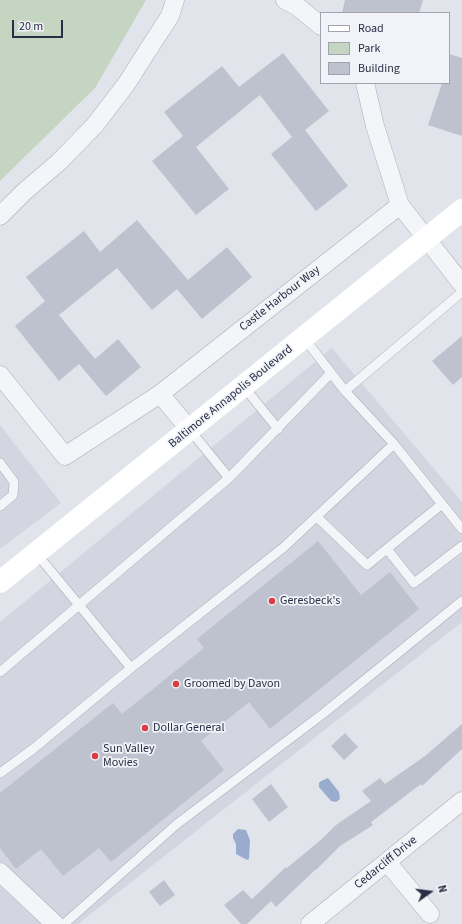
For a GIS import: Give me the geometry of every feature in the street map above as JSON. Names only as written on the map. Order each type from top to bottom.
[{"type":"main road","name":"Baltimore Annapolis Boulevard","points":[[0,582],[462,210]]},
{"type":"street","points":[[0,216],[59,162],[95,124],[127,82],[170,16],[175,0]]},
{"type":"street","points":[[285,0],[298,7],[320,25]]},
{"type":"street","points":[[365,84],[375,126],[400,205],[462,284]]},
{"type":"street","name":"Castle Harbour Way","points":[[0,375],[65,456],[160,394],[400,205]]},
{"type":"street","points":[[160,394],[190,430]]},
{"type":"street","name":"Cedarcliff Drive","points":[[310,924],[462,801]]},
{"type":"street","points":[[387,862],[430,914]]},
{"type":"street","points":[[0,872],[55,924]]},
{"type":"lane","points":[[345,391],[462,292]]},
{"type":"lane","points":[[304,338],[345,391],[394,444],[462,529]]},
{"type":"lane","points":[[0,672],[229,478],[331,373]]},
{"type":"lane","points":[[244,387],[278,429]]},
{"type":"lane","points":[[190,430],[229,478]]},
{"type":"lane","points":[[0,773],[33,749],[131,668],[284,547],[394,444]]},
{"type":"lane","points":[[0,463],[14,482],[13,495],[0,506]]},
{"type":"lane","points":[[317,516],[367,566],[442,504]]},
{"type":"lane","points":[[387,549],[414,583],[462,546]]},
{"type":"lane","points":[[36,553],[131,668]]},
{"type":"lane","points":[[64,924],[177,824],[324,713],[462,601]]},
{"type":"shaded area","points":[[332,348],[462,502],[462,622],[78,924],[0,924],[0,622]]},
{"type":"shaded area","points":[[0,425],[61,503],[0,549]]},
{"type":"green space","points":[[0,0],[146,0],[95,88],[0,181]]},
{"type":"water","points":[[328,778],[339,792],[340,799],[336,802],[331,801],[319,787],[319,783],[321,781]]},
{"type":"water","points":[[238,829],[246,830],[250,840],[249,859],[247,860],[236,854],[236,844],[233,834]]},
{"type":"building","points":[[345,0],[423,0],[419,12],[342,12]]},
{"type":"building","points":[[283,53],[329,111],[305,130],[348,186],[316,211],[271,154],[292,137],[260,95],[196,147],[229,189],[196,215],[152,161],[183,136],[164,112],[222,66],[239,87]]},
{"type":"building","points":[[450,54],[462,58],[462,136],[428,125],[442,84],[450,84]]},
{"type":"building","points":[[137,220],[188,280],[227,247],[252,277],[202,319],[177,289],[152,310],[117,268],[59,315],[95,359],[118,339],[141,367],[106,396],[79,364],[59,381],[15,326],[45,301],[26,277],[84,231],[100,252]]},
{"type":"building","points":[[462,336],[462,377],[453,385],[432,361]]},
{"type":"building","points":[[318,541],[361,595],[390,572],[419,609],[270,729],[249,702],[201,741],[224,770],[111,862],[99,848],[63,876],[41,849],[16,869],[0,848],[0,793],[113,703],[122,714],[204,648],[197,639]]},
{"type":"building","points":[[462,724],[462,749],[422,786],[421,784],[371,822],[373,825],[340,846],[276,907],[271,901],[247,924],[241,924],[224,905],[243,890],[252,899],[286,867],[287,868],[323,838],[336,825],[371,801],[362,791],[380,778],[385,784],[425,756]]},
{"type":"building","points":[[345,733],[358,747],[344,760],[331,746]]},
{"type":"building","points":[[271,784],[288,807],[269,822],[252,799]]},
{"type":"building","points":[[164,880],[175,895],[160,906],[149,892]]},
{"type":"place","name":"Geresbeck's","points":[[272,601]]},
{"type":"place","name":"Groomed by Davon","points":[[176,684]]},
{"type":"place","name":"Dollar General","points":[[145,728]]},
{"type":"place","name":"Sun Valley Movies","points":[[95,756]]}]
